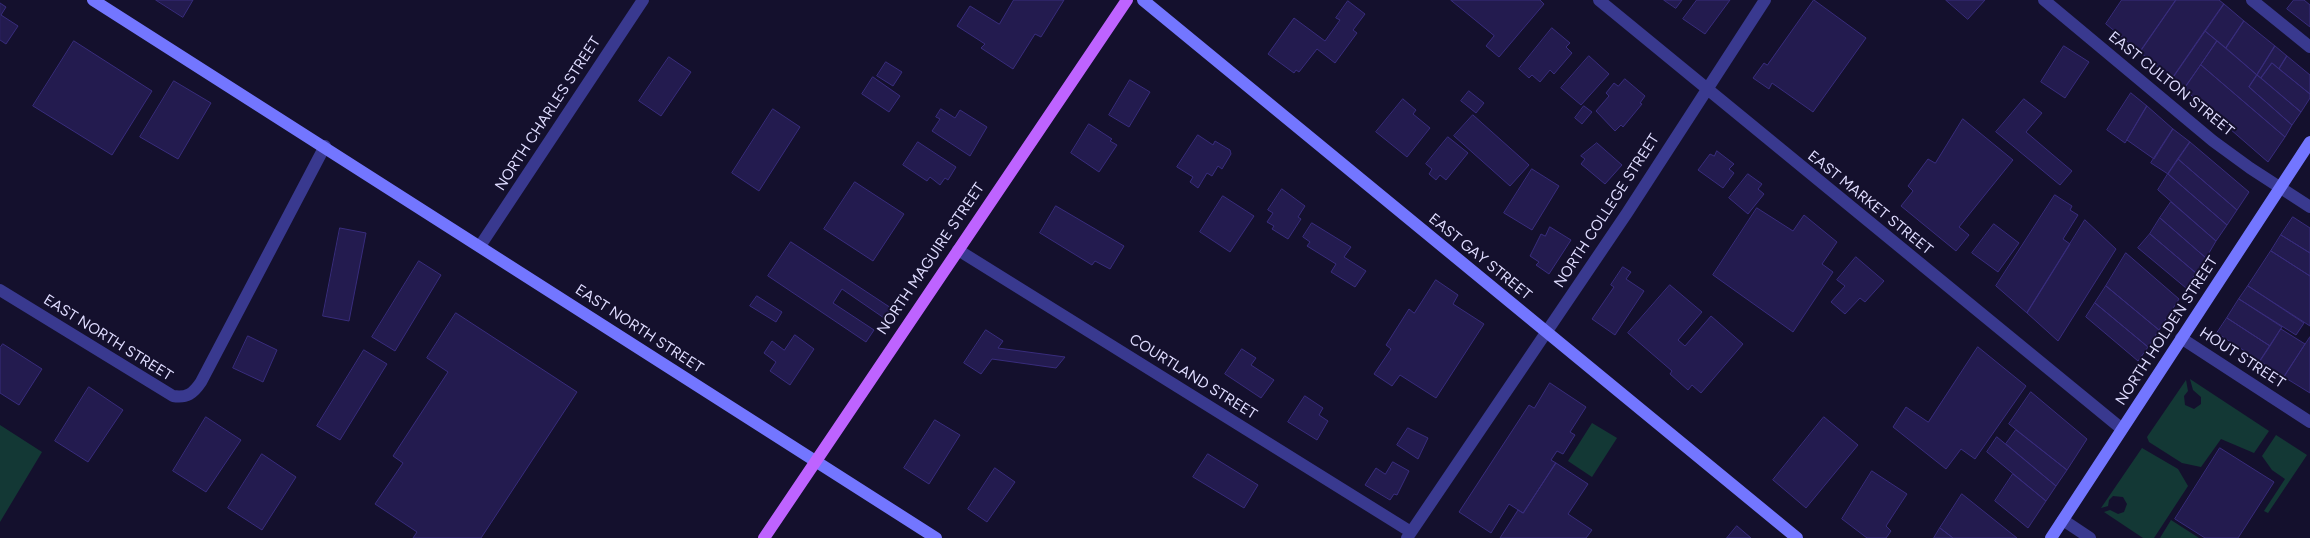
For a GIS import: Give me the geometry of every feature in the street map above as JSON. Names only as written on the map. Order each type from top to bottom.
[{"type":"main road","name":"EAST NORTH STREET","points":[[93,0],[325,146],[936,538]]},
{"type":"main road","name":"NORTH MAGUIRE STREET","points":[[764,538],[1127,0]]},
{"type":"main road","name":"EAST GAY STREET","points":[[1144,0],[1797,538]]},
{"type":"main road","name":"NORTH HOLDEN STREET","points":[[2051,538],[2310,142]]},
{"type":"street","name":"NORTH CHARLES STREET","points":[[480,246],[643,0]]},
{"type":"street","name":"EAST MARKET STREET","points":[[1599,0],[1706,90],[2122,429]]},
{"type":"street","name":"NORTH COLLEGE STREET","points":[[1409,535],[1547,332],[1765,0]]},
{"type":"street","name":"EAST CULTON STREET","points":[[2044,0],[2213,141],[2310,207]]},
{"type":"street","points":[[2252,0],[2310,47]]},
{"type":"street","name":"EAST NORTH STREET","points":[[0,290],[173,396],[183,398],[194,393],[201,382],[325,146]]},
{"type":"street","name":"COURTLAND STREET","points":[[958,250],[1409,535]]},
{"type":"street","name":"HOUT STREET","points":[[2181,338],[2310,422]]},
{"type":"street","points":[[2063,520],[2090,538]]},
{"type":"green space","points":[[2190,379],[2269,431],[2254,453],[2221,439],[2201,467],[2182,463],[2149,442],[2147,437],[2186,380],[2188,391],[2184,396],[2185,405],[2194,409],[2201,404],[2201,397],[2193,390]]},
{"type":"green space","points":[[1592,423],[1617,438],[1592,477],[1568,461]]},
{"type":"green space","points":[[0,425],[42,452],[0,522]]},
{"type":"green space","points":[[2276,435],[2307,455],[2268,513],[2264,511],[2285,479],[2272,470],[2262,456]]},
{"type":"green space","points":[[2142,448],[2178,469],[2188,486],[2154,538],[2143,538],[2104,512],[2110,510],[2118,514],[2124,512],[2127,504],[2123,497],[2113,496],[2109,500],[2108,506],[2101,508]]},
{"type":"green space","points":[[2171,520],[2199,538],[2160,538]]},
{"type":"building","points":[[156,0],[193,0],[183,17]]},
{"type":"building","points":[[1014,0],[1064,0],[1041,37],[1035,34],[1013,69],[981,48],[985,44],[957,26],[970,6],[999,24]]},
{"type":"building","points":[[1451,0],[1540,0],[1544,4],[1499,57],[1486,46],[1494,36]]},
{"type":"building","points":[[1664,0],[1682,0],[1676,8]]},
{"type":"building","points":[[1697,0],[1730,0],[1705,34],[1683,19]]},
{"type":"building","points":[[1814,0],[1866,38],[1813,112],[1772,83],[1769,89],[1753,78],[1764,63],[1767,65]]},
{"type":"building","points":[[1946,0],[1985,0],[1968,19]]},
{"type":"building","points":[[2122,0],[2176,0],[2140,52],[2106,24]]},
{"type":"building","points":[[2176,0],[2219,0],[2224,4],[2172,79],[2140,52]]},
{"type":"building","points":[[2294,0],[2304,0],[2310,5],[2310,27],[2287,9]]},
{"type":"building","points":[[1348,1],[1365,14],[1353,30],[1357,33],[1335,63],[1317,49],[1299,72],[1296,70],[1294,73],[1268,54],[1294,18],[1325,41],[1340,20],[1336,18]]},
{"type":"building","points":[[0,3],[6,7],[1,15],[18,26],[6,44],[0,40]]},
{"type":"building","points":[[2224,4],[2244,21],[2226,48],[2205,31]]},
{"type":"building","points":[[2244,21],[2275,46],[2257,75],[2226,48]]},
{"type":"building","points":[[1552,28],[1570,43],[1566,47],[1572,53],[1554,74],[1550,70],[1540,82],[1532,75],[1529,78],[1519,69]]},
{"type":"building","points":[[2205,31],[2217,41],[2184,89],[2172,79]]},
{"type":"building","points":[[74,41],[152,91],[112,155],[33,106]]},
{"type":"building","points":[[2217,41],[2257,75],[2249,87],[2292,125],[2285,137],[2201,65]]},
{"type":"building","points":[[2064,46],[2089,62],[2065,98],[2041,82]]},
{"type":"building","points":[[2275,46],[2287,56],[2279,69],[2272,63],[2261,78],[2257,75]]},
{"type":"building","points":[[1589,56],[1609,74],[1581,105],[1561,88]]},
{"type":"building","points":[[2287,56],[2310,75],[2310,94],[2279,69]]},
{"type":"building","points":[[669,57],[691,72],[661,116],[639,101]]},
{"type":"building","points":[[886,62],[902,72],[893,86],[877,76]]},
{"type":"building","points":[[2272,63],[2310,94],[2310,98],[2301,112],[2261,78]]},
{"type":"building","points":[[2201,65],[2285,137],[2268,162],[2184,89]]},
{"type":"building","points":[[2257,75],[2301,112],[2292,125],[2249,87]]},
{"type":"building","points":[[873,77],[900,96],[889,112],[862,94]]},
{"type":"building","points":[[1625,79],[1645,96],[1640,103],[1642,104],[1623,127],[1621,125],[1615,131],[1596,111],[1609,96],[1606,93],[1614,83],[1618,86]]},
{"type":"building","points":[[1130,80],[1150,92],[1129,127],[1109,115]]},
{"type":"building","points":[[174,81],[211,103],[178,159],[140,137]]},
{"type":"building","points":[[1469,91],[1484,103],[1476,113],[1461,101]]},
{"type":"building","points":[[2131,93],[2147,106],[2125,143],[2107,130]]},
{"type":"building","points":[[1403,99],[1416,110],[1413,114],[1430,128],[1407,157],[1376,132]]},
{"type":"building","points":[[2024,99],[2042,113],[2026,132],[2072,171],[2060,185],[1996,132]]},
{"type":"building","points":[[1584,106],[1592,112],[1582,124],[1575,118]]},
{"type":"building","points":[[2147,106],[2173,129],[2154,159],[2127,140]]},
{"type":"building","points":[[773,109],[800,127],[759,191],[732,173]]},
{"type":"building","points":[[941,109],[955,118],[960,110],[987,127],[970,156],[932,131],[940,119],[936,117]]},
{"type":"building","points":[[1473,115],[1529,165],[1510,186],[1454,136]]},
{"type":"building","points":[[1963,119],[2013,160],[1959,227],[1969,235],[1956,251],[1901,206],[1913,191],[1908,186],[1928,159],[1935,163]]},
{"type":"building","points":[[1089,124],[1112,139],[1110,141],[1117,145],[1099,172],[1071,153]]},
{"type":"building","points":[[2173,129],[2190,142],[2168,174],[2151,163]]},
{"type":"building","points":[[1198,135],[1213,145],[1215,141],[1230,150],[1231,154],[1222,169],[1218,166],[1212,176],[1207,173],[1198,188],[1190,182],[1193,177],[1177,167]]},
{"type":"building","points":[[1448,137],[1468,153],[1446,180],[1440,175],[1436,180],[1429,174],[1432,169],[1426,164]]},
{"type":"building","points":[[918,142],[956,167],[948,180],[945,178],[940,185],[930,177],[927,181],[903,165]]},
{"type":"building","points":[[2190,142],[2249,192],[2237,210],[2178,159]]},
{"type":"building","points":[[1597,143],[1622,165],[1605,184],[1581,164],[1585,159],[1581,156]]},
{"type":"building","points":[[1717,151],[1734,164],[1729,169],[1734,173],[1723,188],[1698,170],[1710,154],[1714,156]]},
{"type":"building","points":[[2178,159],[2237,210],[2227,225],[2168,174]]},
{"type":"building","points":[[1532,169],[1559,186],[1532,230],[1504,213]]},
{"type":"building","points":[[1748,174],[1762,184],[1758,189],[1764,194],[1748,214],[1729,198]]},
{"type":"building","points":[[2168,174],[2227,225],[2216,241],[2158,190]]},
{"type":"building","points":[[855,182],[904,214],[873,261],[824,229]]},
{"type":"building","points":[[1282,189],[1305,206],[1298,217],[1301,219],[1288,239],[1272,229],[1274,226],[1267,222],[1273,213],[1268,210]]},
{"type":"building","points":[[2055,195],[2072,206],[2070,210],[2078,215],[2063,239],[2070,244],[2027,313],[1996,286]]},
{"type":"building","points":[[1223,196],[1254,216],[1230,252],[1200,232]]},
{"type":"building","points":[[2171,202],[2216,241],[2206,258],[2160,218]]},
{"type":"building","points":[[1056,206],[1124,246],[1110,269],[1095,261],[1092,265],[1040,233]]},
{"type":"building","points":[[1757,208],[1793,231],[1804,215],[1837,242],[1822,264],[1833,272],[1793,332],[1713,275]]},
{"type":"building","points":[[2293,217],[2310,228],[2310,253],[2281,235]]},
{"type":"building","points":[[2160,218],[2206,258],[2196,273],[2150,234]]},
{"type":"building","points":[[2085,220],[2116,249],[2058,341],[2027,313]]},
{"type":"building","points":[[1312,223],[1351,247],[1344,257],[1366,271],[1355,287],[1331,272],[1336,264],[1307,246],[1310,242],[1303,237]]},
{"type":"building","points":[[1994,224],[2019,243],[1998,272],[1972,253]]},
{"type":"building","points":[[1550,227],[1571,240],[1549,274],[1536,265],[1539,262],[1530,256],[1541,234],[1545,236]]},
{"type":"building","points":[[340,228],[366,233],[349,321],[323,316]]},
{"type":"building","points":[[2150,234],[2196,273],[2186,288],[2138,248]]},
{"type":"building","points":[[2281,235],[2310,253],[2310,276],[2271,251]]},
{"type":"building","points":[[791,242],[891,308],[884,318],[842,289],[833,303],[874,330],[866,342],[768,276]]},
{"type":"building","points":[[2271,251],[2310,276],[2310,326],[2248,286]]},
{"type":"building","points":[[2126,253],[2179,299],[2159,330],[2106,286]]},
{"type":"building","points":[[1856,257],[1884,281],[1865,302],[1860,298],[1845,314],[1831,302],[1845,286],[1837,280]]},
{"type":"building","points":[[419,261],[441,275],[395,351],[372,337]]},
{"type":"building","points":[[1623,267],[1631,272],[1626,279],[1644,291],[1615,335],[1592,319],[1614,287],[1611,285]]},
{"type":"building","points":[[1436,280],[1458,295],[1453,304],[1484,324],[1436,398],[1400,375],[1392,386],[1374,374],[1391,349],[1386,345],[1409,309],[1414,313]]},
{"type":"building","points":[[1670,285],[1702,312],[1678,340],[1685,346],[1711,316],[1743,344],[1701,393],[1692,385],[1688,390],[1670,374],[1672,371],[1628,333]]},
{"type":"building","points":[[2106,286],[2159,330],[2148,347],[2095,303]]},
{"type":"building","points":[[2248,286],[2304,323],[2296,335],[2239,299]]},
{"type":"building","points":[[757,296],[782,312],[776,322],[750,306]]},
{"type":"building","points":[[2239,299],[2282,327],[2270,346],[2227,318]]},
{"type":"building","points":[[2095,303],[2148,347],[2138,361],[2086,317]]},
{"type":"building","points":[[456,313],[577,392],[481,538],[413,538],[417,532],[375,504],[403,463],[393,456],[448,372],[427,358]]},
{"type":"building","points":[[2227,318],[2270,346],[2260,361],[2217,333]]},
{"type":"building","points":[[2281,329],[2305,344],[2284,377],[2260,361]]},
{"type":"building","points":[[986,330],[1003,341],[998,348],[1065,357],[1056,368],[992,359],[981,374],[964,363]]},
{"type":"building","points":[[795,335],[814,349],[790,385],[770,371],[776,362],[764,353],[772,341],[784,350]]},
{"type":"building","points":[[248,336],[277,350],[263,382],[233,368]]},
{"type":"building","points":[[2310,337],[2310,393],[2284,377]]},
{"type":"building","points":[[3,344],[42,369],[19,405],[0,393],[0,348]]},
{"type":"building","points":[[1978,347],[2026,386],[1975,459],[1961,449],[1946,469],[1893,427],[1906,407],[1928,422]]},
{"type":"building","points":[[1242,349],[1256,358],[1251,365],[1274,380],[1261,398],[1225,374]]},
{"type":"building","points":[[364,350],[387,364],[340,440],[317,426]]},
{"type":"building","points":[[1550,383],[1586,407],[1570,432],[1575,435],[1563,454],[1557,451],[1551,460],[1556,463],[1523,513],[1509,504],[1491,533],[1459,512],[1529,405],[1534,408]]},
{"type":"building","points":[[89,387],[123,410],[88,462],[55,441]]},
{"type":"building","points":[[2031,392],[2087,439],[2067,470],[2009,424]]},
{"type":"building","points":[[1305,396],[1323,408],[1319,415],[1328,421],[1317,440],[1288,422]]},
{"type":"building","points":[[206,417],[241,440],[206,492],[173,471]]},
{"type":"building","points":[[1824,417],[1858,445],[1806,508],[1773,480]]},
{"type":"building","points":[[935,420],[960,435],[929,484],[904,468]]},
{"type":"building","points":[[1408,428],[1428,438],[1418,459],[1397,445]]},
{"type":"building","points":[[2016,430],[2067,470],[2056,486],[2006,444]]},
{"type":"building","points":[[1997,437],[2056,486],[2046,501],[1987,452]]},
{"type":"building","points":[[2220,448],[2274,482],[2238,538],[2205,538],[2175,519]]},
{"type":"building","points":[[262,454],[296,477],[262,530],[228,508]]},
{"type":"building","points":[[1208,454],[1258,485],[1244,508],[1193,477]]},
{"type":"building","points":[[1393,462],[1409,471],[1397,495],[1394,494],[1390,500],[1365,485],[1376,468],[1385,474]]},
{"type":"building","points":[[1556,463],[1588,484],[1568,514],[1592,530],[1586,538],[1500,538],[1518,510],[1523,513]]},
{"type":"building","points":[[995,468],[1015,482],[987,522],[968,509]]},
{"type":"building","points":[[1872,471],[1907,494],[1886,526],[1891,531],[1886,538],[1867,538],[1842,519]]},
{"type":"building","points":[[2013,474],[2046,501],[2028,528],[1995,501]]},
{"type":"building","points":[[1962,494],[2017,538],[1953,538],[1940,528]]},
{"type":"building","points":[[1737,526],[1751,538],[1727,538]]},
{"type":"building","points":[[1940,528],[1953,538],[1934,538]]}]
